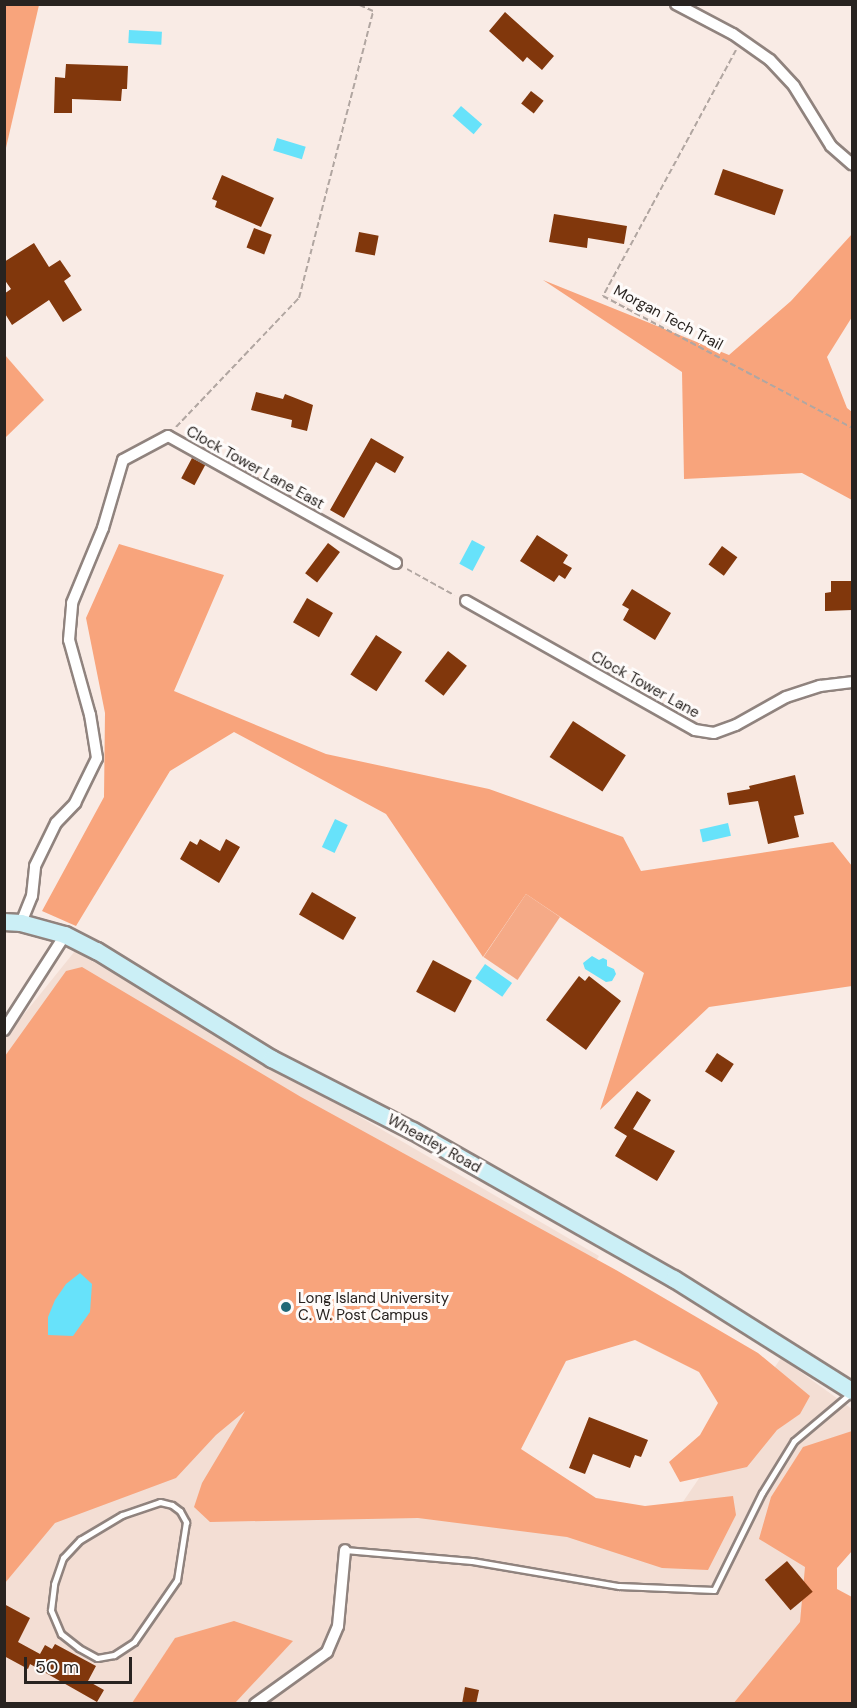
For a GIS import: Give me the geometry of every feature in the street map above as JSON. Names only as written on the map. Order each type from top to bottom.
[{"type":"main road","name":"Wheatley Road","points":[[13,922],[65,935],[97,951],[272,1059],[413,1131],[674,1279],[791,1350],[852,1392]]},
{"type":"street","points":[[676,4],[741,40],[770,60],[794,86],[826,141],[852,164]]},
{"type":"street","name":"Clock Tower Lane East","points":[[13,922],[32,896],[35,866],[56,824],[75,803],[97,758],[90,715],[69,640],[72,603],[103,528],[123,460],[168,436],[396,563]]},
{"type":"street","name":"Clock Tower Lane","points":[[466,601],[695,730],[714,734],[736,725],[786,697],[820,686],[852,682]]},
{"type":"street","points":[[4,1030],[65,935]]},
{"type":"street","points":[[255,1704],[327,1652],[338,1626],[345,1550]]},
{"type":"lane","points":[[345,1550],[472,1561],[619,1586],[714,1590],[762,1493],[795,1441],[852,1392]]},
{"type":"lane","points":[[160,1502],[172,1505],[180,1511],[186,1522],[177,1580],[134,1642],[114,1656],[97,1658],[79,1648],[62,1634],[51,1610],[54,1584],[63,1558],[80,1540],[122,1515],[160,1502]]},
{"type":"path","points":[[168,436],[299,298],[373,11],[357,4]]},
{"type":"path","name":"Morgan Tech Trail","points":[[741,40],[603,296],[852,428]]},
{"type":"path","points":[[396,563],[466,601]]},
{"type":"shaded area","points":[[4,5],[39,5],[5,152]]},
{"type":"shaded area","points":[[852,234],[852,317],[827,357],[847,408],[852,412],[852,500],[802,473],[684,479],[682,372],[543,280],[729,355],[791,301]]},
{"type":"shaded area","points":[[5,355],[44,400],[4,438]]},
{"type":"shaded area","points":[[119,544],[224,575],[174,691],[326,754],[489,789],[623,837],[641,871],[833,842],[852,866],[852,986],[709,1007],[600,1110],[644,973],[526,894],[483,957],[386,814],[234,732],[170,771],[76,926],[42,911],[104,797],[105,713],[86,618]]},
{"type":"shaded area","points":[[526,894],[560,917],[517,980],[484,957]]},
{"type":"shaded area","name":"Long Island University C. W. Post Campus","points":[[75,951],[599,1256],[474,1461],[659,1537],[781,1358],[852,1409],[852,1542],[812,1588],[852,1703],[5,1703],[4,1039]]},
{"type":"shaded area","points":[[82,967],[301,1097],[616,1270],[758,1353],[810,1396],[800,1414],[777,1430],[747,1467],[680,1482],[669,1462],[700,1435],[718,1403],[699,1372],[635,1340],[566,1361],[521,1449],[596,1498],[645,1506],[733,1496],[736,1515],[708,1570],[662,1568],[567,1537],[418,1518],[210,1522],[194,1507],[202,1483],[245,1411],[216,1435],[176,1478],[55,1523],[5,1583],[5,1056],[66,971]]},
{"type":"shaded area","points":[[852,1431],[852,1551],[837,1568],[837,1589],[852,1597],[852,1703],[733,1704],[800,1622],[805,1567],[759,1539],[771,1497],[803,1447]]},
{"type":"shaded area","points":[[234,1621],[293,1641],[235,1703],[132,1703],[175,1638]]},
{"type":"water","points":[[129,30],[162,32],[161,45],[128,43]]},
{"type":"water","points":[[461,106],[482,124],[474,134],[452,116]]},
{"type":"water","points":[[277,138],[306,147],[302,159],[273,150]]},
{"type":"water","points":[[472,540],[485,547],[473,571],[459,564]]},
{"type":"water","points":[[335,819],[348,825],[335,853],[322,847]]},
{"type":"water","points":[[728,823],[731,836],[703,842],[700,830]]},
{"type":"water","points":[[592,956],[599,960],[603,958],[607,960],[607,966],[614,969],[616,974],[612,981],[606,982],[585,969],[583,963]]},
{"type":"water","points":[[485,964],[512,983],[502,997],[475,978]]},
{"type":"water","points":[[80,1273],[92,1284],[90,1312],[73,1336],[48,1335],[48,1317],[55,1300],[66,1284]]},
{"type":"building","points":[[505,12],[554,56],[542,70],[527,57],[523,62],[489,31]]},
{"type":"building","points":[[66,64],[128,66],[127,89],[122,89],[121,101],[72,99],[72,113],[54,113],[55,77],[65,78]]},
{"type":"building","points":[[531,91],[544,101],[534,113],[521,104]]},
{"type":"building","points":[[723,169],[784,190],[775,215],[714,195]]},
{"type":"building","points":[[222,175],[274,198],[261,227],[215,207],[217,201],[212,199]]},
{"type":"building","points":[[554,214],[627,226],[624,244],[588,238],[587,248],[549,242]]},
{"type":"building","points":[[254,228],[272,235],[264,254],[246,248]]},
{"type":"building","points":[[359,232],[379,236],[375,255],[355,252]]},
{"type":"building","points":[[34,243],[49,267],[60,260],[71,276],[64,281],[82,310],[63,322],[49,300],[12,325],[4,312],[4,294],[11,289],[4,279],[4,262]]},
{"type":"building","points":[[256,392],[283,399],[285,394],[313,405],[307,431],[291,427],[292,420],[251,410]]},
{"type":"building","points":[[371,438],[404,457],[395,473],[376,462],[344,518],[330,510]]},
{"type":"building","points":[[192,458],[205,465],[194,485],[181,478]]},
{"type":"building","points":[[537,535],[568,555],[563,563],[572,568],[565,579],[559,575],[554,582],[520,561]]},
{"type":"building","points":[[328,543],[340,552],[317,582],[305,573]]},
{"type":"building","points":[[722,546],[737,557],[724,576],[708,565]]},
{"type":"building","points":[[831,581],[852,581],[852,610],[825,611],[825,593],[831,592]]},
{"type":"building","points":[[632,589],[671,613],[655,640],[623,620],[629,609],[622,605]]},
{"type":"building","points":[[307,598],[333,613],[319,637],[293,622]]},
{"type":"building","points":[[376,635],[402,652],[376,691],[350,674]]},
{"type":"building","points":[[448,651],[467,666],[444,696],[425,681]]},
{"type":"building","points":[[573,721],[626,755],[602,791],[550,757]]},
{"type":"building","points":[[795,775],[804,814],[794,816],[799,837],[768,844],[758,801],[729,805],[727,793],[750,789],[749,786]]},
{"type":"building","points":[[200,839],[220,851],[226,839],[240,847],[219,883],[180,859],[190,841],[197,845]]},
{"type":"building","points":[[312,892],[356,918],[343,940],[299,915]]},
{"type":"building","points":[[433,960],[472,981],[455,1012],[416,992]]},
{"type":"building","points":[[579,976],[585,981],[589,976],[621,1001],[586,1050],[546,1020]]},
{"type":"building","points":[[717,1053],[734,1064],[722,1082],[705,1071]]},
{"type":"building","points":[[637,1091],[651,1100],[633,1129],[675,1151],[657,1181],[615,1156],[627,1136],[614,1128]]},
{"type":"building","points":[[589,1417],[648,1440],[641,1457],[635,1455],[630,1468],[593,1454],[585,1474],[569,1468]]},
{"type":"building","points":[[787,1561],[813,1592],[790,1610],[765,1580]]},
{"type":"building","points":[[4,1604],[30,1618],[18,1642],[40,1654],[45,1645],[52,1649],[55,1644],[96,1666],[88,1681],[104,1690],[97,1702],[30,1664],[28,1669],[4,1656]]},
{"type":"building","points":[[465,1687],[479,1690],[476,1704],[462,1704]]},
{"type":"place","name":"Long Island University C. W. Post Campus","points":[[286,1307]]}]
